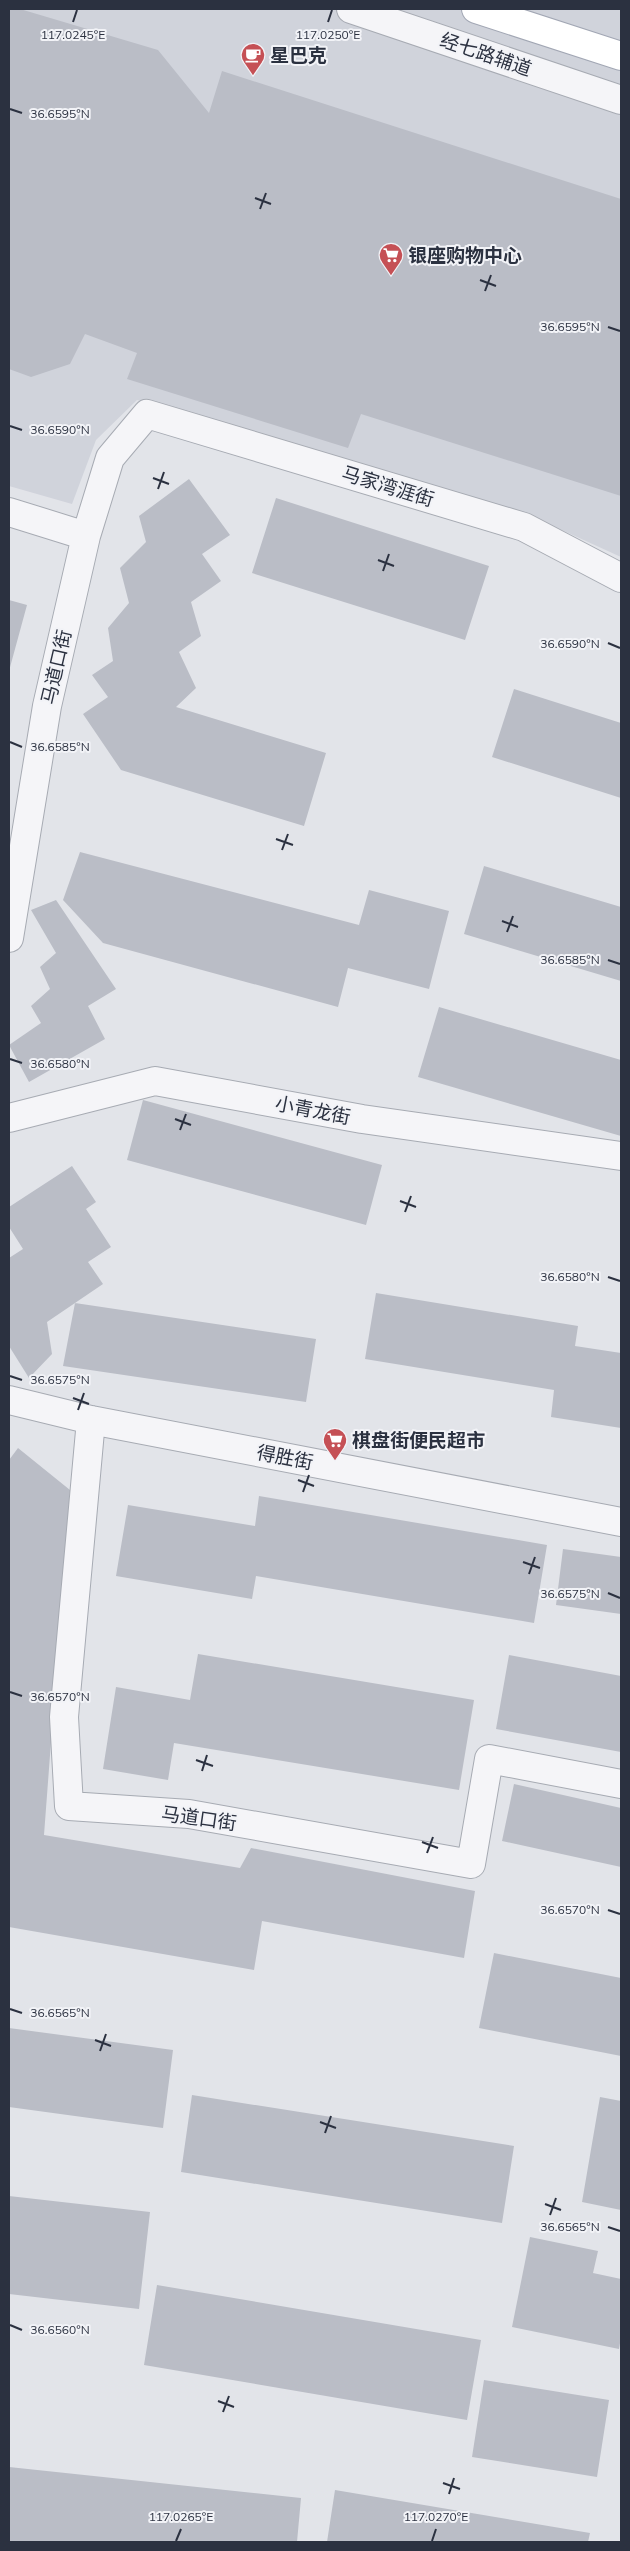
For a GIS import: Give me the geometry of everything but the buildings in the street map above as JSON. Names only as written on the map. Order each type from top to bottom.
[{"type":"main road","points":[[476,9],[621,56]]},
{"type":"street","name":"经七路辅道","points":[[351,9],[621,100]]},
{"type":"street","name":"马道口街","points":[[9,938],[47,706],[86,536],[110,458],[147,414]]},
{"type":"street","name":"马家湾涯街","points":[[147,414],[524,527],[621,578]]},
{"type":"street","points":[[9,512],[86,536]]},
{"type":"street","name":"小青龙街","points":[[9,1118],[155,1081],[362,1119],[621,1156]]},
{"type":"street","name":"得胜街","points":[[9,1400],[91,1420],[621,1522]]},
{"type":"street","name":"马道口街","points":[[91,1420],[64,1717],[69,1806],[189,1814],[471,1864],[489,1759],[621,1784]]},
{"type":"shaded area","points":[[9,9],[621,9],[621,557],[520,511],[137,400],[96,440],[72,504],[9,486]]},
{"type":"place","name":"星巴克","points":[[253,76]]},
{"type":"place","name":"银座购物中心","points":[[391,276]]},
{"type":"place","name":"棋盘街便民超市","points":[[335,1461]]}]
